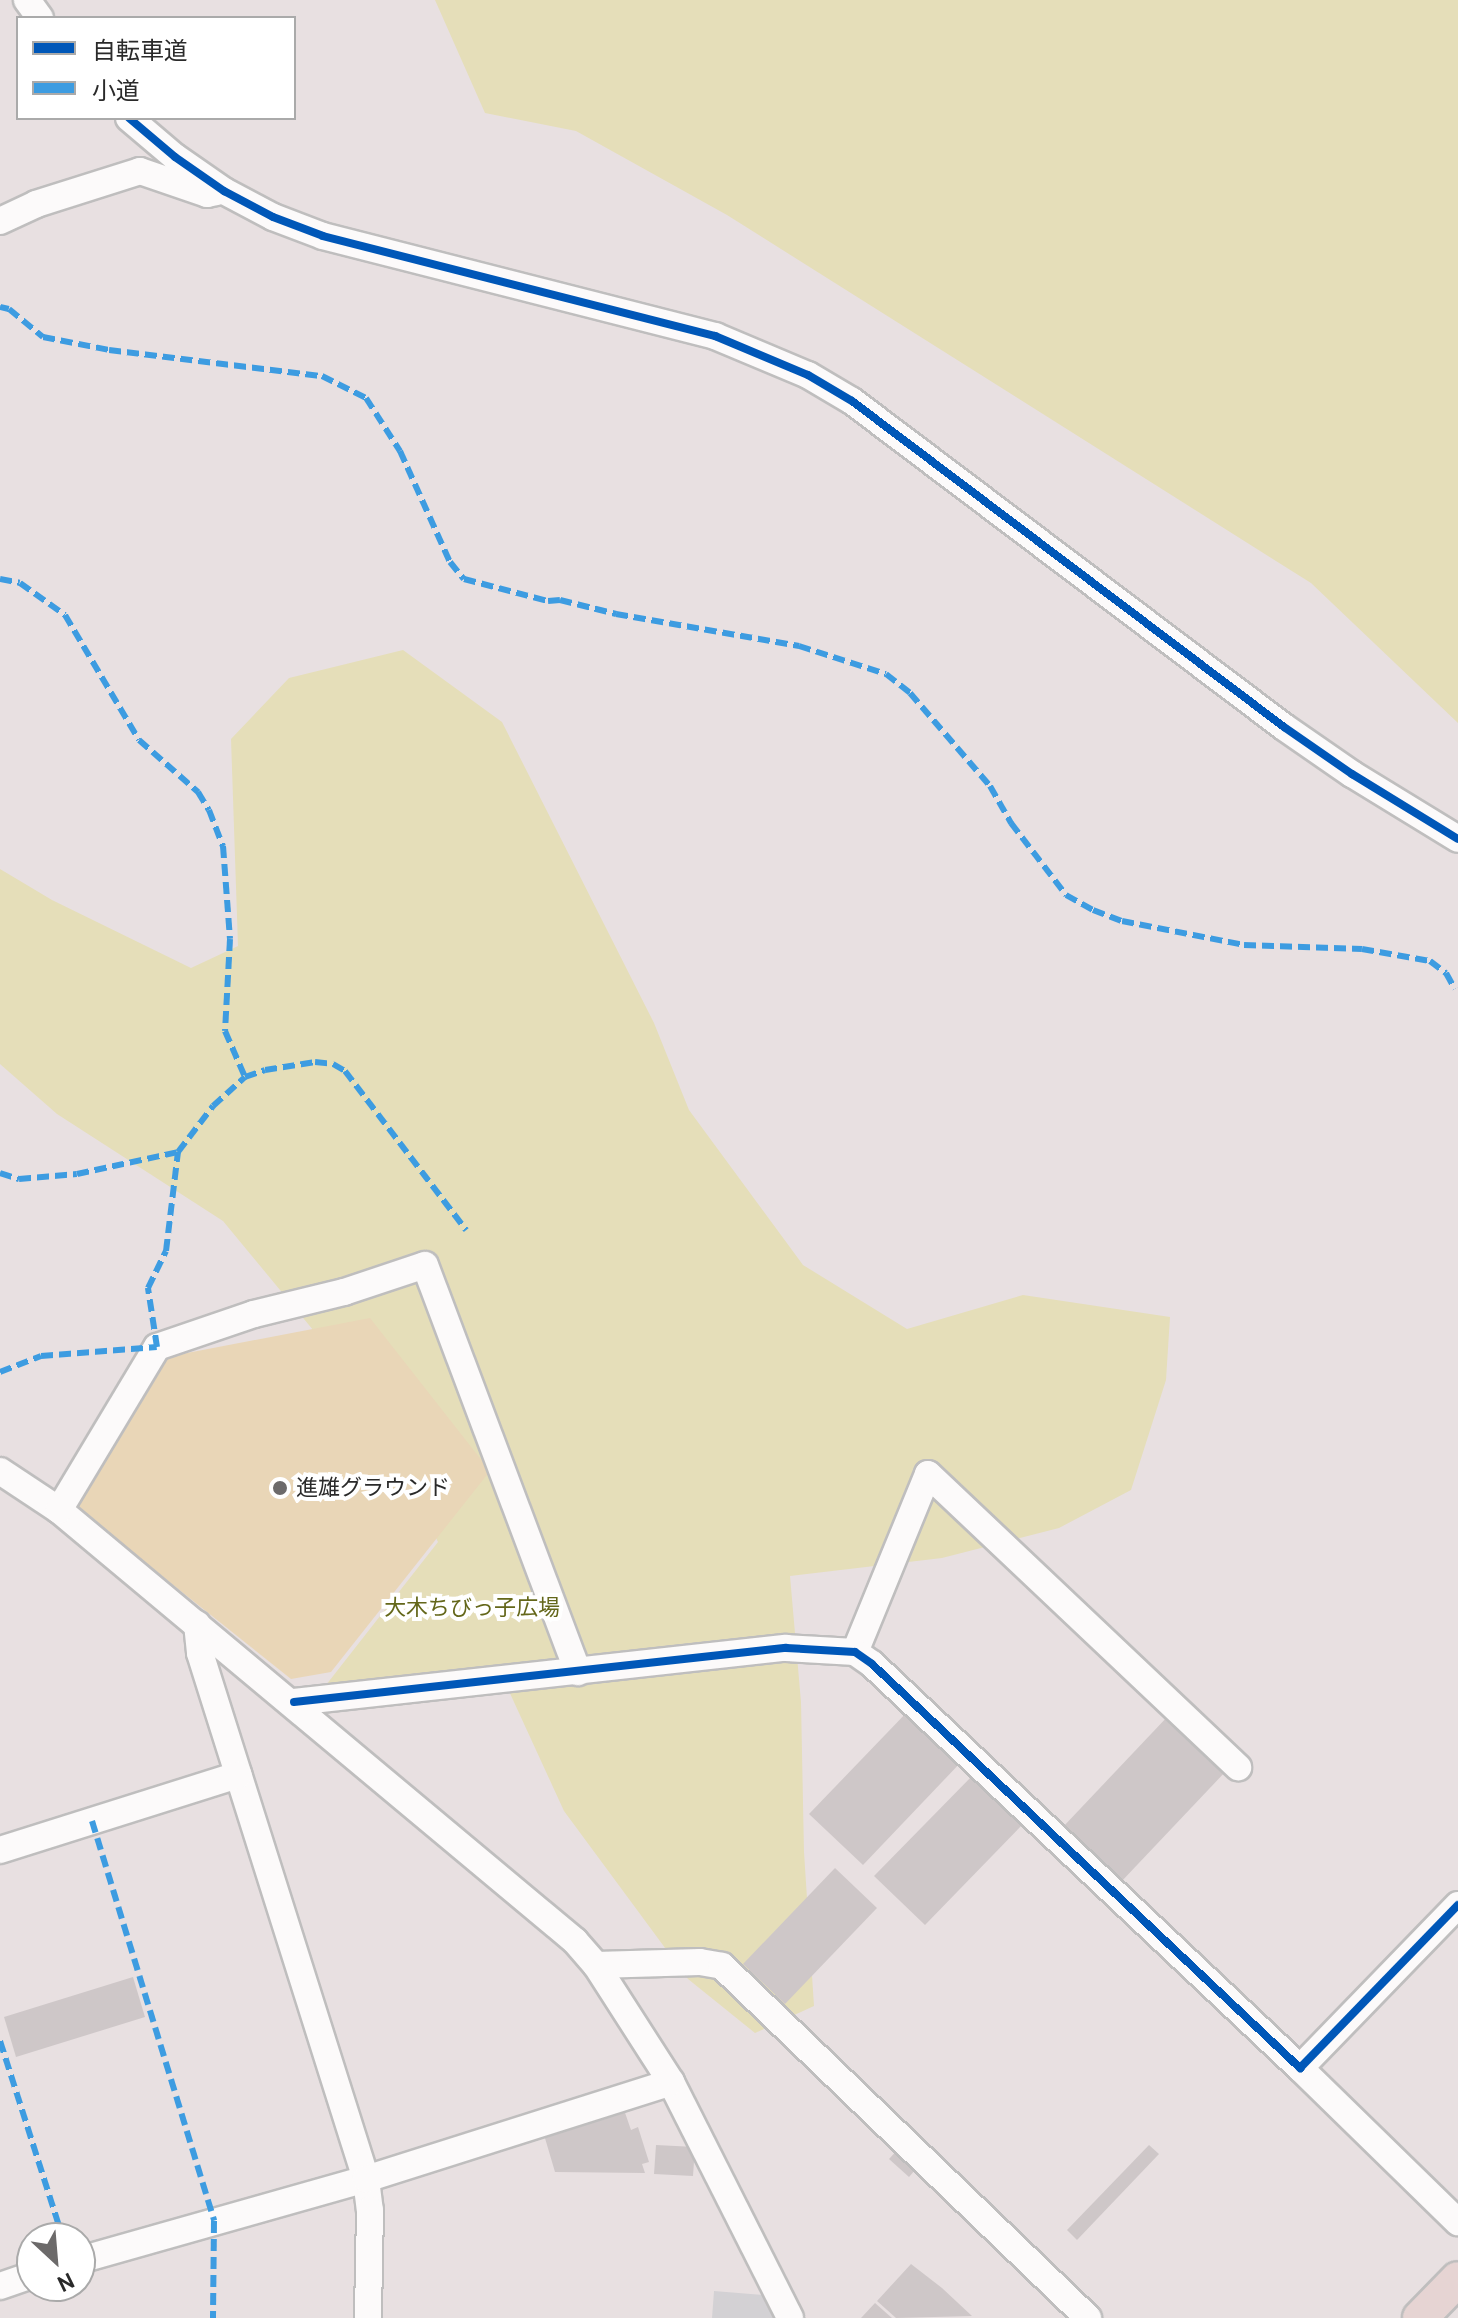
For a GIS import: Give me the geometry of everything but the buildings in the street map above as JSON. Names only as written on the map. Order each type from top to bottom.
[{"type":"main road","points":[[1420,2318],[1458,2279]]},
{"type":"street","points":[[131,120],[175,157],[224,191],[273,217],[323,236],[715,336],[808,375],[852,401],[1284,727],[1352,774],[1458,839]]},
{"type":"street","points":[[0,221],[36,204],[140,171],[207,194],[224,191]]},
{"type":"street","points":[[59,1510],[157,1347],[254,1314],[344,1292],[425,1265],[578,1672]]},
{"type":"street","points":[[0,1471],[59,1510],[294,1702],[551,1918],[596,1965],[671,2082],[790,2318]]},
{"type":"street","points":[[855,1652],[928,1474],[1238,1767]]},
{"type":"street","points":[[197,1624],[200,1653],[366,2179],[370,2210],[368,2318]]},
{"type":"street","points":[[294,1702],[786,1648],[855,1652],[884,1675],[1300,2068],[1458,2222]]},
{"type":"street","points":[[0,1850],[238,1775]]},
{"type":"street","points":[[1300,2068],[1458,1905]]},
{"type":"street","points":[[596,1965],[700,1962],[722,1966],[1088,2318]]},
{"type":"street","points":[[96,2255],[366,2179],[671,2082]]},
{"type":"shaded area","name":"進雄グラウンド","points":[[370,1318],[490,1471],[331,1672],[291,1679],[74,1506],[161,1358]]},
{"type":"shaded area","points":[[714,2291],[763,2295],[774,2318],[712,2318]]},
{"type":"green space","points":[[435,0],[1458,0],[1458,723],[1311,583],[727,215],[576,131],[485,113]]},
{"type":"green space","name":"大木ちびっ子広場","points":[[403,650],[502,722],[654,1023],[689,1110],[803,1265],[907,1329],[1023,1295],[1170,1317],[1166,1380],[1131,1490],[1059,1528],[942,1558],[790,1576],[801,1702],[804,1852],[814,2006],[755,2033],[688,1979],[564,1811],[502,1676],[319,1694],[438,1542],[361,1388],[223,1221],[57,1114],[0,1064],[0,869],[52,900],[191,968],[238,946],[231,739],[289,678]]},
{"type":"marked path","points":[[0,307],[9,309],[43,337],[109,350],[322,376],[366,398],[400,451],[450,562],[464,579],[548,601],[560,600],[616,614],[799,646],[886,674],[910,693],[990,786],[1011,823],[1066,895],[1093,910],[1122,921],[1244,945],[1362,949],[1430,961],[1446,973],[1455,989]]},
{"type":"marked path","points":[[0,579],[20,583],[65,615],[139,740],[198,792],[209,810],[223,846],[230,939],[225,1031],[245,1077]]},
{"type":"marked path","points":[[0,1372],[41,1356],[157,1347],[148,1288],[166,1251],[178,1152],[213,1106],[245,1077],[265,1070],[315,1062],[333,1064],[345,1071],[466,1230]]},
{"type":"marked path","points":[[0,1173],[19,1179],[77,1174],[178,1152]]},
{"type":"marked path","points":[[92,1821],[214,2221],[213,2318]]},
{"type":"marked path","points":[[0,2041],[58,2222]]},
{"type":"cycle path","points":[[131,120],[175,157],[224,191],[273,217],[323,236],[715,336],[808,375],[852,401],[1284,727],[1352,774],[1458,839]]},
{"type":"cycle path","points":[[294,1702],[786,1648],[855,1652],[872,1664],[1300,2068],[1458,1905]]},
{"type":"place","name":"進雄グラウンド","points":[[280,1488]]}]
